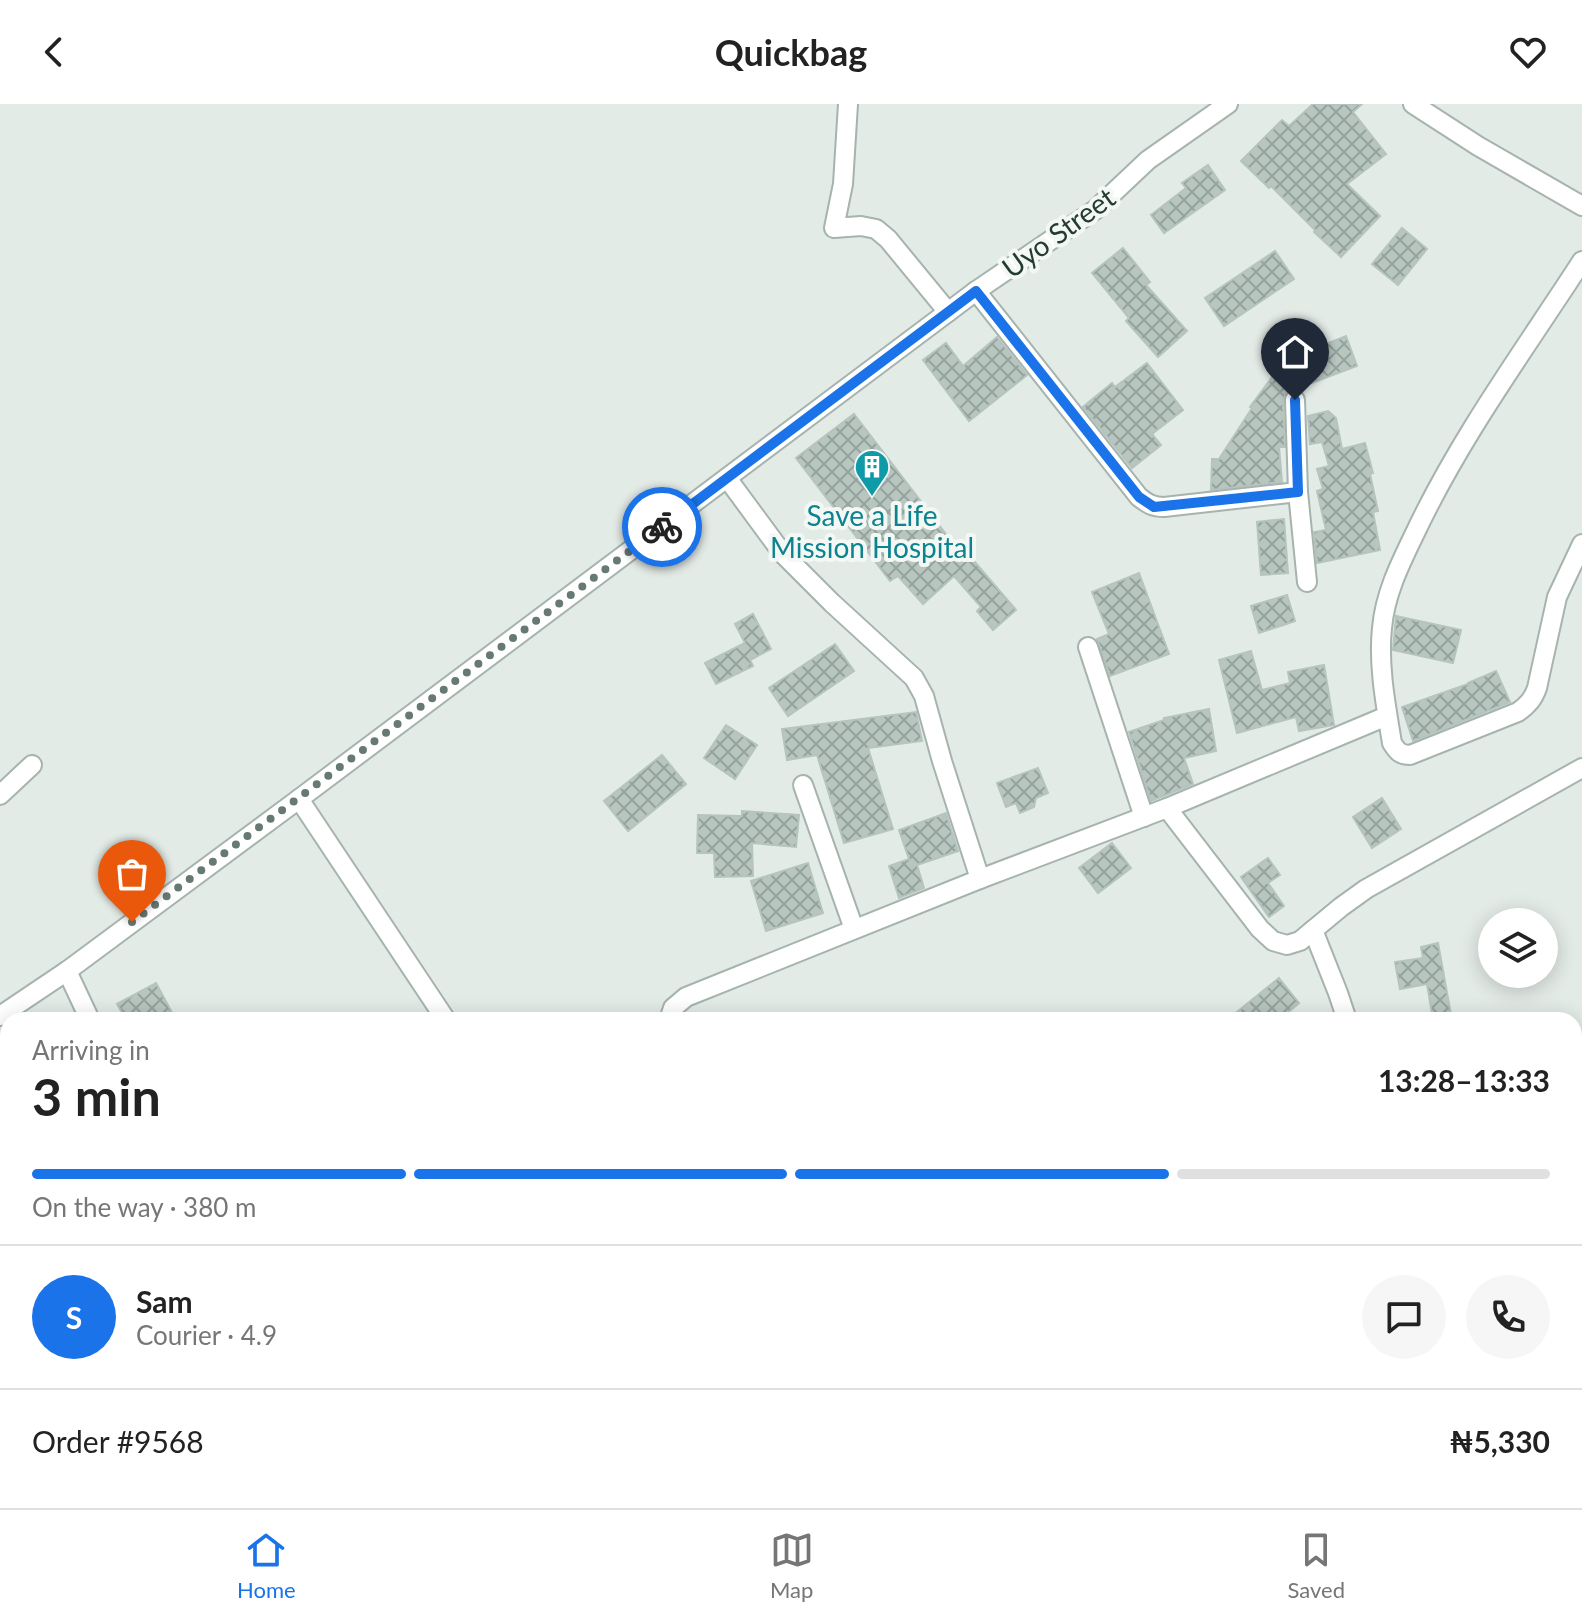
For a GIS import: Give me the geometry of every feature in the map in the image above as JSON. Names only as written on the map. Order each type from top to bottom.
[{"type":"street","points":[[848,104],[843,184],[834,228],[861,226],[876,229],[888,239],[948,312]]},
{"type":"street","name":"Uyo Street","points":[[6,1012],[67,971],[299,799],[976,291],[1095,210],[1148,160],[1228,104]]},
{"type":"street","points":[[1413,104],[1582,206]]},
{"type":"street","points":[[1582,261],[1437,487],[1388,597],[1382,629],[1383,671],[1392,743],[1402,755],[1410,755],[1518,712],[1533,698],[1557,597],[1582,544]]},
{"type":"street","points":[[976,291],[1139,497],[1147,503],[1164,507],[1298,492]]},
{"type":"street","points":[[1295,400],[1298,492],[1307,582]]},
{"type":"street","points":[[727,478],[783,554],[914,678],[924,696],[980,879]]},
{"type":"street","points":[[1088,647],[1144,817]]},
{"type":"street","points":[[672,1012],[686,997],[1167,808],[1387,716]]},
{"type":"street","points":[[0,795],[32,765]]},
{"type":"street","points":[[1167,808],[1260,929],[1273,941],[1287,945],[1300,941],[1366,889],[1582,768]]},
{"type":"street","points":[[803,785],[854,929]]},
{"type":"street","points":[[299,799],[441,1012]]},
{"type":"street","points":[[1313,930],[1344,1012]]},
{"type":"street","points":[[67,971],[86,1012]]},
{"type":"building","points":[[1313,104],[1362,104],[1353,112],[1386,154],[1347,184],[1380,216],[1341,257],[1271,186],[1269,188],[1241,161],[1282,120],[1289,126]]},
{"type":"building","points":[[1208,165],[1225,190],[1164,233],[1151,215],[1186,188],[1182,183]]},
{"type":"building","points":[[1402,228],[1427,249],[1398,285],[1372,264]]},
{"type":"building","points":[[1123,248],[1150,282],[1146,285],[1187,331],[1158,357],[1126,321],[1129,318],[1092,273]]},
{"type":"building","points":[[1275,251],[1294,279],[1224,326],[1205,298]]},
{"type":"building","points":[[1346,336],[1357,366],[1312,383],[1301,354]]},
{"type":"building","points":[[997,337],[1027,375],[969,421],[923,360],[946,343],[963,366]]},
{"type":"building","points":[[1147,363],[1183,410],[1152,434],[1161,445],[1132,468],[1083,407],[1112,383],[1115,387]]},
{"type":"building","points":[[1275,373],[1288,382],[1288,391],[1283,400],[1285,447],[1279,447],[1282,482],[1211,490],[1212,459],[1219,459]]},
{"type":"building","points":[[1328,411],[1336,418],[1342,449],[1365,443],[1373,473],[1370,474],[1378,511],[1373,512],[1380,550],[1317,563],[1314,532],[1326,530],[1317,491],[1323,489],[1317,469],[1329,466],[1322,442],[1310,444],[1308,416]]},
{"type":"building","name":"Save a Life Mission Hospital","points":[[854,414],[952,542],[974,561],[1016,610],[993,630],[977,611],[981,607],[954,576],[923,604],[898,576],[890,581],[796,458]]},
{"type":"building","points":[[1284,519],[1288,573],[1261,575],[1257,522]]},
{"type":"building","points":[[1139,573],[1169,654],[1110,676],[1097,639],[1109,634],[1092,592]]},
{"type":"building","points":[[1287,595],[1295,621],[1259,633],[1251,606]]},
{"type":"building","points":[[753,614],[771,649],[750,660],[753,666],[716,684],[705,663],[745,643],[735,624]]},
{"type":"building","points":[[1396,616],[1461,630],[1453,663],[1393,650]]},
{"type":"building","points":[[835,644],[854,671],[788,716],[769,688]]},
{"type":"building","points":[[1251,651],[1262,690],[1290,683],[1288,672],[1324,665],[1334,725],[1299,731],[1296,717],[1237,733],[1219,660]]},
{"type":"building","points":[[1496,671],[1510,702],[1413,741],[1402,707]]},
{"type":"building","points":[[1209,709],[1216,751],[1184,758],[1193,784],[1151,801],[1129,732],[1164,718]]},
{"type":"building","points":[[916,712],[922,741],[868,748],[893,829],[844,843],[817,755],[787,760],[782,729]]},
{"type":"building","points":[[726,725],[757,745],[735,779],[704,758]]},
{"type":"building","points":[[662,755],[686,784],[628,831],[604,801]]},
{"type":"building","points":[[1038,768],[1048,793],[1036,798],[1034,807],[1020,813],[1016,803],[1006,807],[997,783]]},
{"type":"building","points":[[1382,798],[1401,829],[1372,848],[1353,817]]},
{"type":"building","points":[[742,811],[799,815],[796,847],[752,843],[753,876],[715,877],[714,853],[697,853],[698,815],[742,816]]},
{"type":"building","points":[[946,813],[958,851],[917,865],[924,888],[899,898],[889,866],[909,859],[899,830]]},
{"type":"building","points":[[1112,843],[1131,868],[1098,893],[1079,868]]},
{"type":"building","points":[[1268,858],[1280,875],[1268,883],[1284,906],[1269,917],[1241,877]]},
{"type":"building","points":[[808,863],[823,913],[766,931],[751,881]]},
{"type":"building","points":[[1438,943],[1451,1012],[1432,1012],[1427,984],[1400,989],[1395,962],[1423,958],[1421,947]]},
{"type":"building","points":[[1279,978],[1299,1003],[1288,1012],[1237,1012]]},
{"type":"building","points":[[156,983],[172,1012],[122,1012],[117,1004]]},
{"type":"way so far","points":[[132,922],[662,527]]},
{"type":"place","name":"Save a Life Mission Hospital","points":[[872,498]]},
{"type":"route","points":[[662,527],[976,291],[1139,497],[1154,507],[1298,492],[1295,400]]}]
